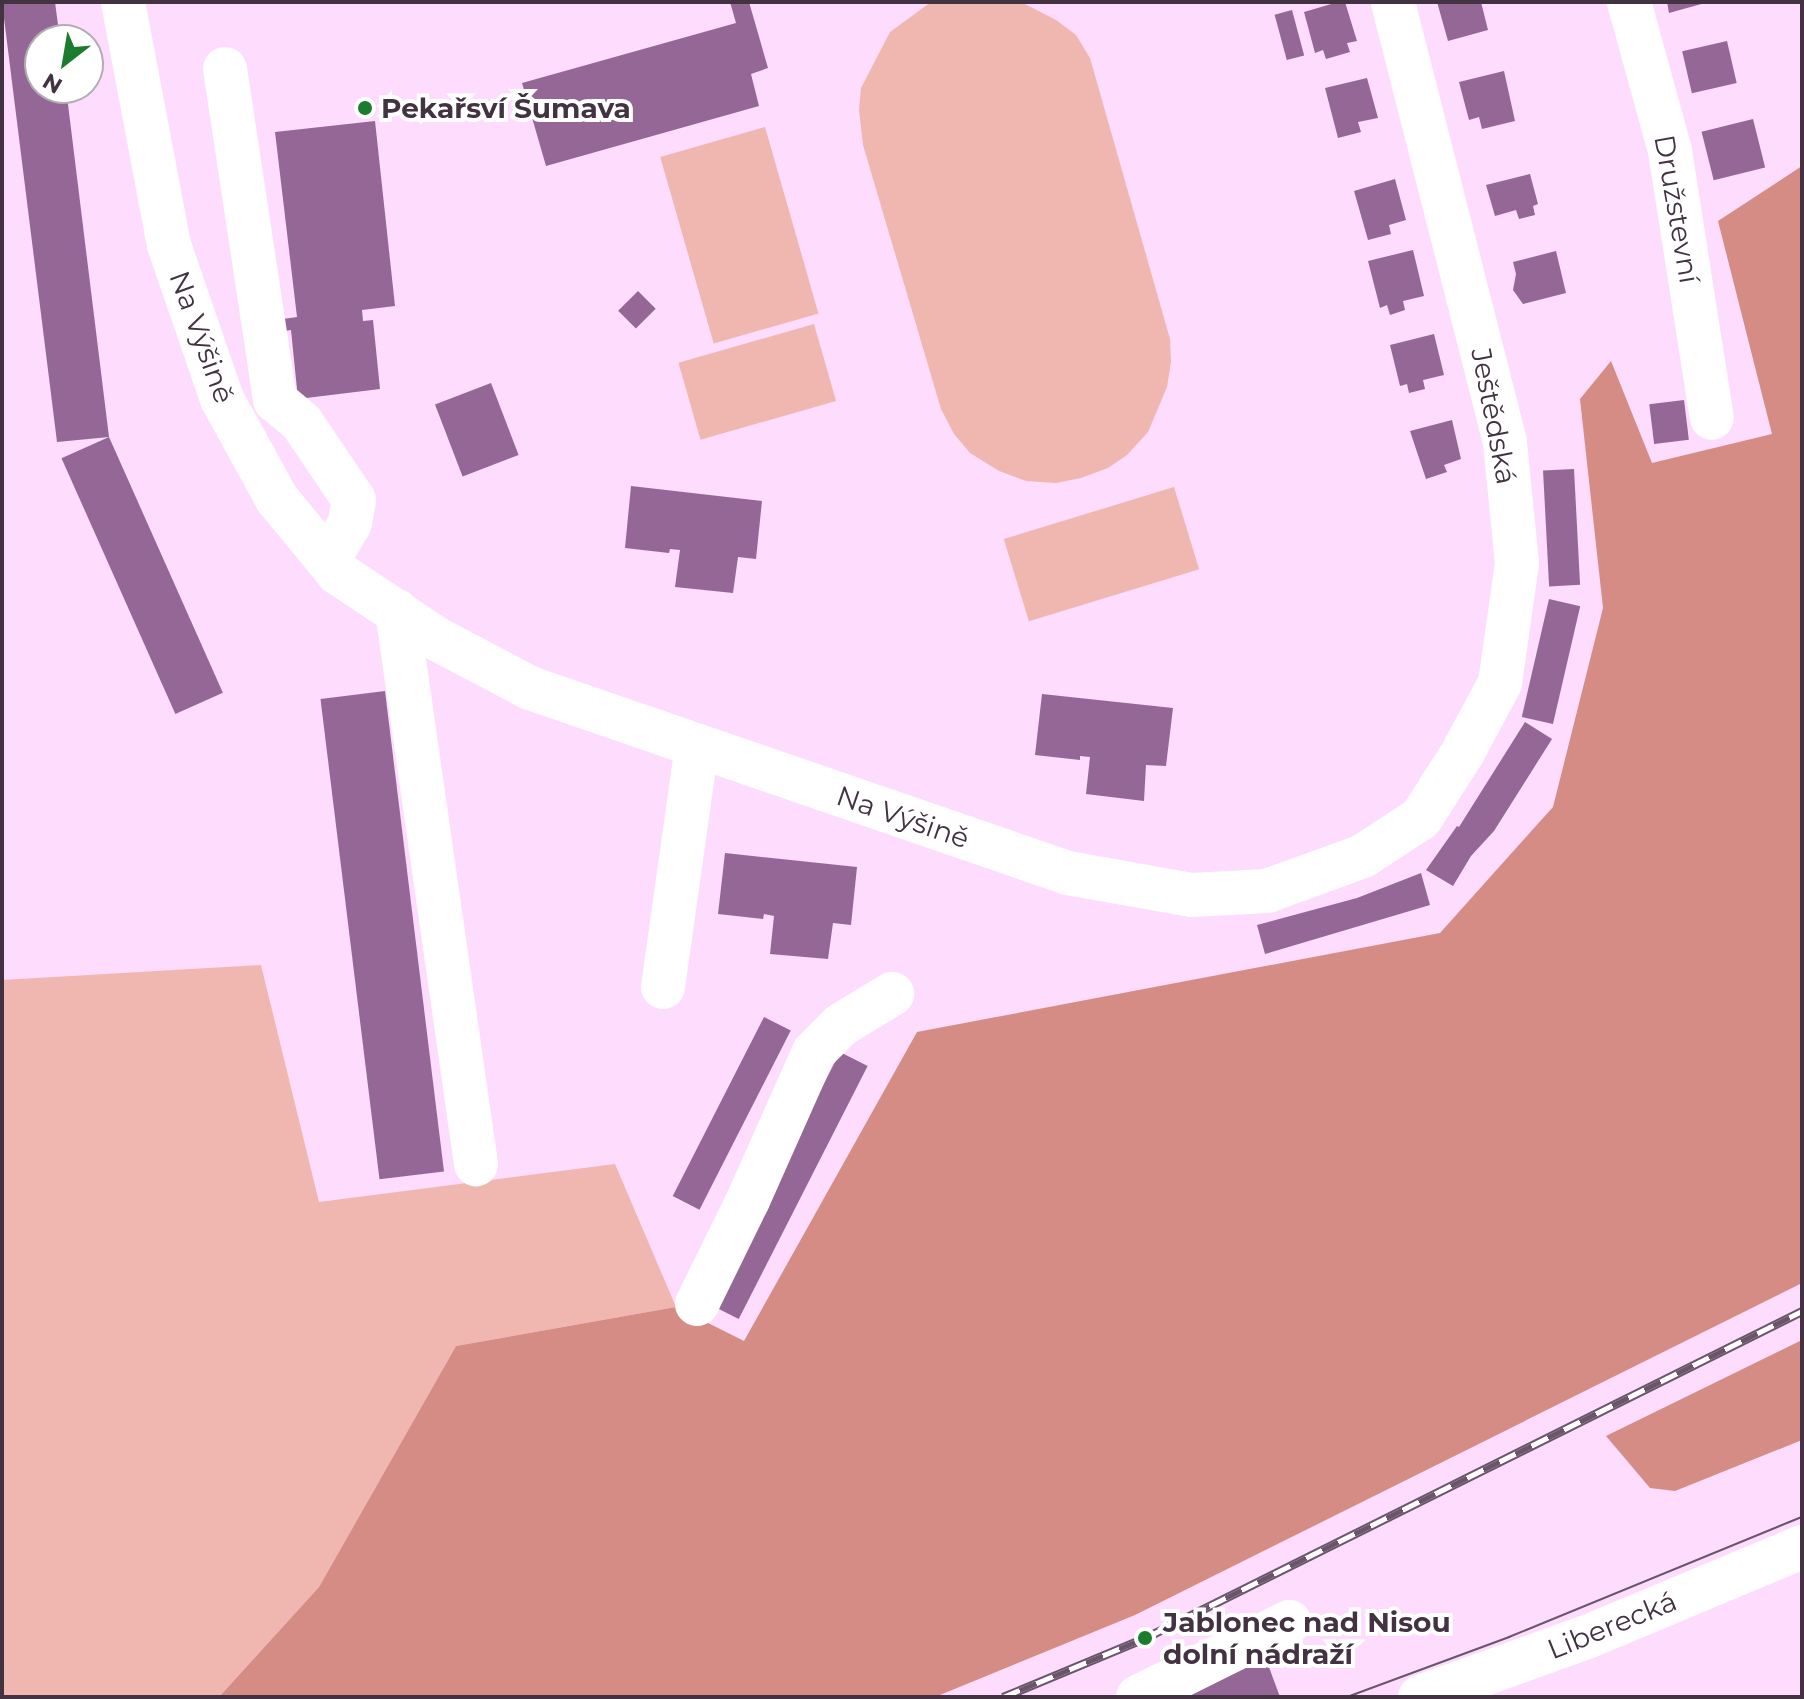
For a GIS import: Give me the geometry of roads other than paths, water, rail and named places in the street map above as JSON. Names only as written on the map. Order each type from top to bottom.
[{"type":"street","name":"Na Výšině","points":[[123,2],[169,245],[222,399],[277,499],[338,573],[437,639],[530,688],[1068,873],[1192,895],[1267,891],[1363,856],[1421,818]]},
{"type":"street","name":"Ještědská","points":[[1393,2],[1505,442],[1517,563],[1500,683],[1463,752],[1421,818]]},
{"type":"street","name":"Družstevní","points":[[1629,2],[1670,151],[1712,418]]},
{"type":"street","points":[[225,69],[275,400],[302,423],[354,500],[350,523],[328,560]]},
{"type":"street","points":[[397,611],[476,1164]]},
{"type":"street","points":[[663,987],[697,746]]},
{"type":"street","points":[[697,1304],[748,1200],[814,1052],[841,1025],[892,994]]},
{"type":"street","name":"Liberecká","points":[[1420,1697],[1587,1637],[1802,1547]]},
{"type":"street","points":[[1138,1697],[1289,1622]]},
{"type":"tram line","points":[[1347,1697],[1509,1637],[1802,1517]]},
{"type":"railway","points":[[1003,1697],[1145,1638],[1802,1311]]},
{"type":"place","name":"Pekařsví Šumava","points":[[365,108]]},
{"type":"place","name":"Jablonec nad Nisou dolní nádraží","points":[[1145,1638]]}]
